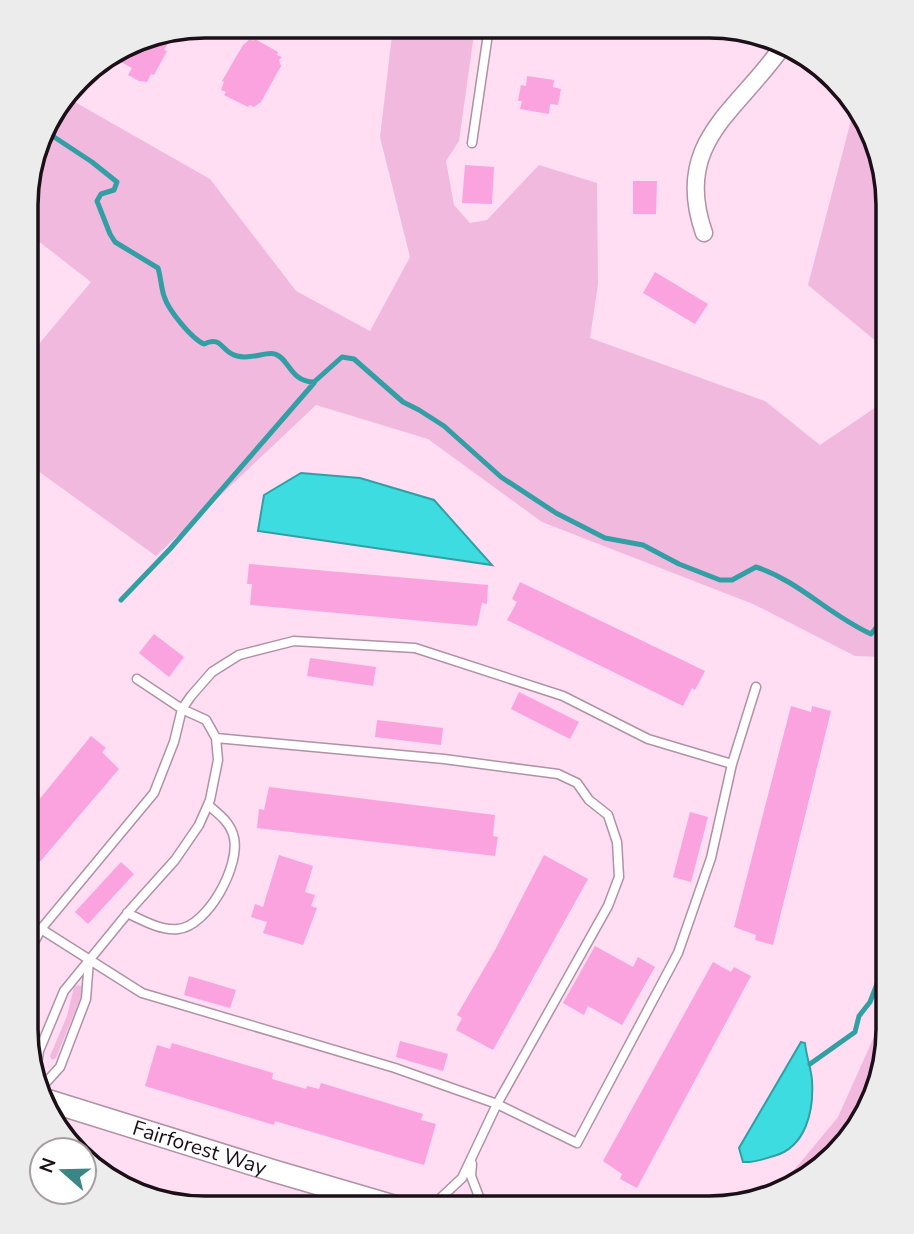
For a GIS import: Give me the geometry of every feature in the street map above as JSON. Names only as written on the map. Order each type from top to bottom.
[{"type":"main road","name":"Fairforest Way","points":[[57,1103],[361,1196]]},
{"type":"street","points":[[704,233],[696,189],[697,170],[703,148],[726,113],[778,54]]},
{"type":"lane","points":[[472,143],[487,38]]},
{"type":"lane","points":[[38,935],[154,793],[174,743],[182,709],[212,672],[239,655],[294,642],[415,648],[563,696],[648,739],[732,764]]},
{"type":"lane","points":[[40,1049],[64,991],[127,913],[175,860],[199,825],[208,805],[218,760],[216,738],[206,720],[182,709],[137,679]]},
{"type":"lane","points":[[41,929],[142,993],[395,1068],[497,1104],[577,1143],[678,953],[711,858],[732,764],[756,687]]},
{"type":"lane","points":[[216,738],[444,759],[558,774],[577,783],[589,800],[608,815],[617,842],[619,877],[608,906],[497,1104],[462,1178],[443,1196]]},
{"type":"lane","points":[[127,913],[155,925],[178,929],[195,923],[220,892],[232,867],[235,839],[227,821],[208,805]]},
{"type":"lane","points":[[47,1081],[60,1067],[86,999],[89,960]]},
{"type":"lane","points":[[472,1157],[471,1176],[479,1196]]},
{"type":"shaded area","points":[[392,38],[473,38],[459,141],[446,161],[454,205],[470,223],[487,220],[539,165],[597,183],[598,284],[590,338],[765,401],[820,445],[876,407],[875,657],[855,656],[753,604],[542,522],[428,439],[316,405],[156,556],[38,471],[38,345],[91,282],[38,241],[38,206],[44,163],[61,122],[75,102],[210,179],[296,291],[370,331],[410,257],[380,137]]},
{"type":"shaded area","points":[[851,120],[867,152],[874,184],[876,341],[808,285]]},
{"type":"shaded area","points":[[74,987],[83,987],[83,992],[56,1058],[52,1060],[50,1056],[67,1016]]},
{"type":"shaded area","points":[[875,1035],[867,1082],[847,1121],[818,1154],[793,1172],[838,1117]]},
{"type":"water","points":[[301,473],[360,478],[434,500],[492,565],[258,531],[264,495]]},
{"type":"water","points":[[801,1042],[805,1043],[812,1080],[811,1104],[806,1126],[794,1145],[785,1151],[743,1162],[739,1148]]},
{"type":"building","points":[[250,39],[255,39],[282,57],[279,60],[281,66],[261,102],[254,107],[248,107],[224,95],[226,92],[221,90],[222,81],[243,45]]},
{"type":"building","points":[[168,43],[164,50],[167,51],[147,82],[128,75],[132,68],[121,62],[152,47]]},
{"type":"building","points":[[527,76],[554,80],[553,87],[561,89],[558,105],[550,104],[549,114],[520,109],[522,101],[518,101],[521,85],[526,86]]},
{"type":"building","points":[[465,165],[494,167],[492,204],[462,203]]},
{"type":"building","points":[[633,181],[657,181],[656,214],[633,214]]},
{"type":"building","points":[[655,272],[708,304],[695,324],[643,293]]},
{"type":"building","points":[[249,564],[488,585],[487,604],[482,603],[477,626],[250,605],[252,584],[247,584]]},
{"type":"building","points":[[520,582],[705,671],[695,690],[692,688],[683,706],[507,620],[517,602],[512,599]]},
{"type":"building","points":[[154,634],[184,657],[169,677],[139,653]]},
{"type":"building","points":[[310,658],[376,667],[373,686],[307,676]]},
{"type":"building","points":[[519,692],[579,722],[570,739],[511,709]]},
{"type":"building","points":[[791,706],[811,712],[812,706],[831,711],[773,945],[755,940],[756,935],[734,927]]},
{"type":"building","points":[[377,720],[443,728],[441,745],[375,737]]},
{"type":"building","points":[[91,736],[106,748],[102,752],[119,769],[38,864],[38,801]]},
{"type":"building","points":[[269,787],[495,815],[493,836],[498,837],[495,856],[257,828],[259,809],[264,810]]},
{"type":"building","points":[[690,812],[708,817],[691,882],[673,877]]},
{"type":"building","points":[[279,855],[313,866],[305,892],[315,895],[311,906],[317,908],[303,945],[263,933],[267,922],[251,917],[255,904],[263,907]]},
{"type":"building","points":[[544,855],[588,879],[493,1050],[456,1030],[462,1018],[457,1015],[495,950]]},
{"type":"building","points":[[121,862],[134,874],[88,924],[75,912]]},
{"type":"building","points":[[595,946],[633,967],[638,957],[655,967],[622,1025],[588,1006],[584,1015],[563,1003]]},
{"type":"building","points":[[713,962],[731,972],[734,967],[751,976],[637,1188],[620,1179],[622,1174],[603,1161]]},
{"type":"building","points":[[189,976],[236,990],[230,1008],[184,995]]},
{"type":"building","points":[[400,1041],[448,1054],[443,1071],[396,1057]]},
{"type":"building","points":[[172,1043],[273,1073],[272,1079],[306,1089],[307,1086],[319,1089],[321,1083],[423,1114],[421,1120],[436,1124],[424,1165],[275,1121],[274,1125],[145,1086],[157,1045],[170,1049]]},
{"type":"waterway","points":[[54,137],[117,182],[114,190],[101,194],[97,201],[110,234],[115,242],[158,268],[164,296],[170,309],[187,330],[204,344],[215,342],[232,354],[243,357],[275,354],[300,378],[314,382],[342,357],[354,359],[403,402],[444,426],[501,477],[556,513],[605,538],[643,545],[679,564],[720,580],[732,580],[756,567],[800,589],[871,634],[875,628]]},
{"type":"waterway","points":[[121,600],[170,549],[314,383]]},
{"type":"waterway","points":[[810,1064],[855,1032],[859,1016],[870,1002],[875,989]]}]
